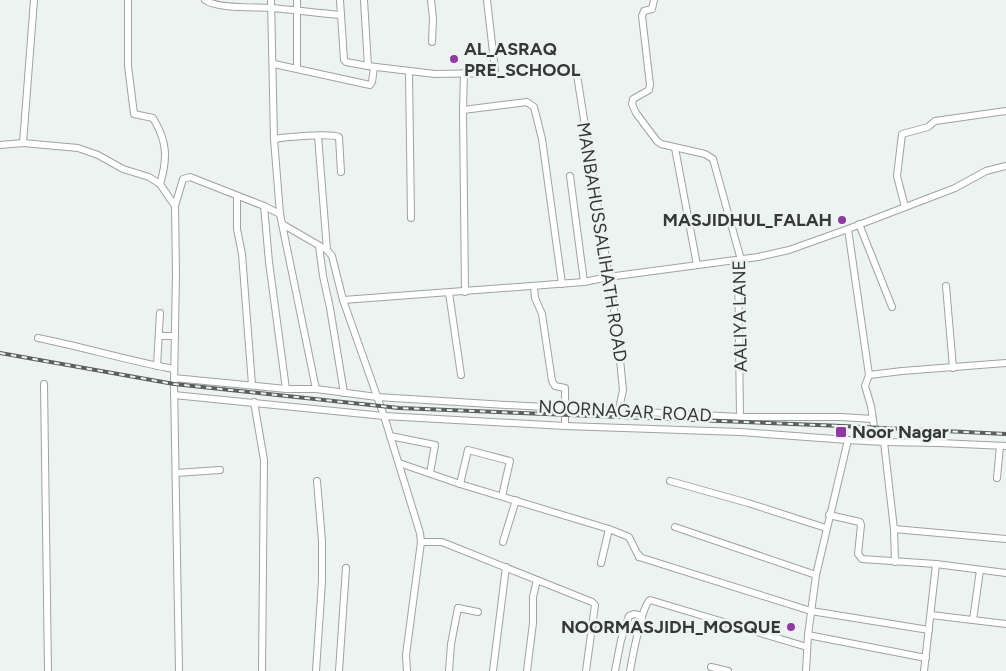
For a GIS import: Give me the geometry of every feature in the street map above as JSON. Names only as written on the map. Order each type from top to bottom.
[{"type":"street","points":[[22,143],[34,0]]},
{"type":"street","points":[[128,0],[128,66],[134,114],[152,118],[161,132],[166,155],[160,184]]},
{"type":"street","points":[[205,0],[210,3],[240,7],[342,15]]},
{"type":"street","points":[[271,0],[274,64],[274,139],[280,214],[316,390]]},
{"type":"street","points":[[297,0],[297,68]]},
{"type":"street","points":[[340,0],[344,60],[346,62],[371,67],[435,74],[492,73],[494,70],[487,0]]},
{"type":"street","points":[[274,64],[370,85],[372,82],[371,67],[364,0]]},
{"type":"street","points":[[431,0],[433,18],[432,42]]},
{"type":"street","points":[[654,0],[652,9],[644,11],[642,16],[649,90],[633,99],[632,104],[636,113],[657,141],[676,148],[697,265]]},
{"type":"street","points":[[409,72],[411,218]]},
{"type":"street","points":[[464,72],[465,292]]},
{"type":"street","name":"MANBAHUSSALIHATH ROAD","points":[[577,75],[617,329],[624,390],[619,410]]},
{"type":"street","points":[[463,110],[527,102],[534,107],[542,139],[562,284]]},
{"type":"street","points":[[905,207],[897,176],[902,134],[928,127],[935,121],[1006,111]]},
{"type":"street","points":[[274,139],[318,136],[338,137],[341,172]]},
{"type":"street","points":[[318,136],[327,250]]},
{"type":"street","points":[[0,145],[22,143],[78,148],[98,154],[123,169],[150,177],[160,184],[175,206]]},
{"type":"street","name":"AALIYA LANE","points":[[676,148],[705,154],[713,159],[741,260],[738,264],[740,417]]},
{"type":"street","points":[[344,300],[584,282],[608,277],[758,258],[789,250],[848,229],[955,188],[986,171],[1006,166]]},
{"type":"street","points":[[570,176],[584,282]]},
{"type":"street","points":[[179,671],[174,395],[175,206],[183,179],[190,177],[280,214]]},
{"type":"street","points":[[237,196],[237,229],[242,254],[252,385]]},
{"type":"street","points":[[264,206],[269,262],[286,389]]},
{"type":"street","points":[[282,224],[327,250],[335,262],[344,300],[384,416],[420,533],[421,542],[406,655],[406,671]]},
{"type":"street","points":[[859,224],[892,307]]},
{"type":"street","points":[[848,229],[869,375],[865,386],[876,430],[884,442],[894,528],[895,562]]},
{"type":"street","points":[[319,246],[344,393]]},
{"type":"street","points":[[534,286],[542,314],[552,381],[555,386],[565,388],[565,426]]},
{"type":"street","points":[[946,286],[953,368]]},
{"type":"street","points":[[448,293],[461,375]]},
{"type":"street","points":[[158,366],[160,313]]},
{"type":"street","points":[[159,336],[175,336]]},
{"type":"street","points":[[38,338],[174,369]]},
{"type":"street","points":[[869,375],[1006,363]]},
{"type":"street","name":"NOORNAGAR_ROAD","points":[[174,378],[377,397],[740,417],[841,417],[873,419]]},
{"type":"street","points":[[44,384],[48,671]]},
{"type":"street","points":[[174,395],[384,416],[565,426],[740,432],[884,442],[1003,446],[997,478]]},
{"type":"street","points":[[254,402],[264,460],[262,671]]},
{"type":"street","points":[[390,436],[435,445],[430,474]]},
{"type":"street","points":[[806,671],[808,635],[816,575],[848,440]]},
{"type":"street","points":[[460,484],[468,450],[510,460],[502,496]]},
{"type":"street","points":[[399,463],[460,484],[609,529],[629,537],[639,556],[811,611],[929,630]]},
{"type":"street","points":[[176,473],[220,470]]},
{"type":"street","points":[[316,671],[322,581],[322,541],[317,481]]},
{"type":"street","points":[[670,481],[826,528]]},
{"type":"street","points":[[503,542],[516,500]]},
{"type":"street","points":[[829,515],[860,522],[858,546],[860,558],[1006,572]]},
{"type":"street","points":[[675,527],[816,575]]},
{"type":"street","points":[[894,528],[1006,539]]},
{"type":"street","points":[[601,563],[609,529]]},
{"type":"street","points":[[421,542],[442,542],[592,602],[595,605],[586,671]]},
{"type":"street","points":[[924,671],[936,564]]},
{"type":"street","points":[[493,671],[506,567]]},
{"type":"street","points":[[338,671],[346,568]]},
{"type":"street","points":[[973,620],[980,570]]},
{"type":"street","points":[[526,671],[533,623],[533,597],[537,580]]},
{"type":"street","points":[[630,671],[642,616],[647,602],[650,600],[807,647]]},
{"type":"street","points":[[448,671],[458,608],[478,612]]},
{"type":"street","points":[[615,671],[628,616],[634,614],[642,616]]},
{"type":"street","points":[[931,615],[1006,624]]},
{"type":"street","points":[[808,635],[926,658]]},
{"type":"street","points":[[711,668],[728,671]]},
{"type":"railway","points":[[0,353],[174,384],[399,408],[1006,434]]},
{"type":"place","name":"AL_ASRAQ PRE_SCHOOL","points":[[454,59]]},
{"type":"place","name":"MASJIDHUL_FALAH","points":[[842,220]]},
{"type":"place","name":"Noor Nagar","points":[[841,432]]},
{"type":"place","name":"NOORMASJIDH_MOSQUE","points":[[791,627]]}]
